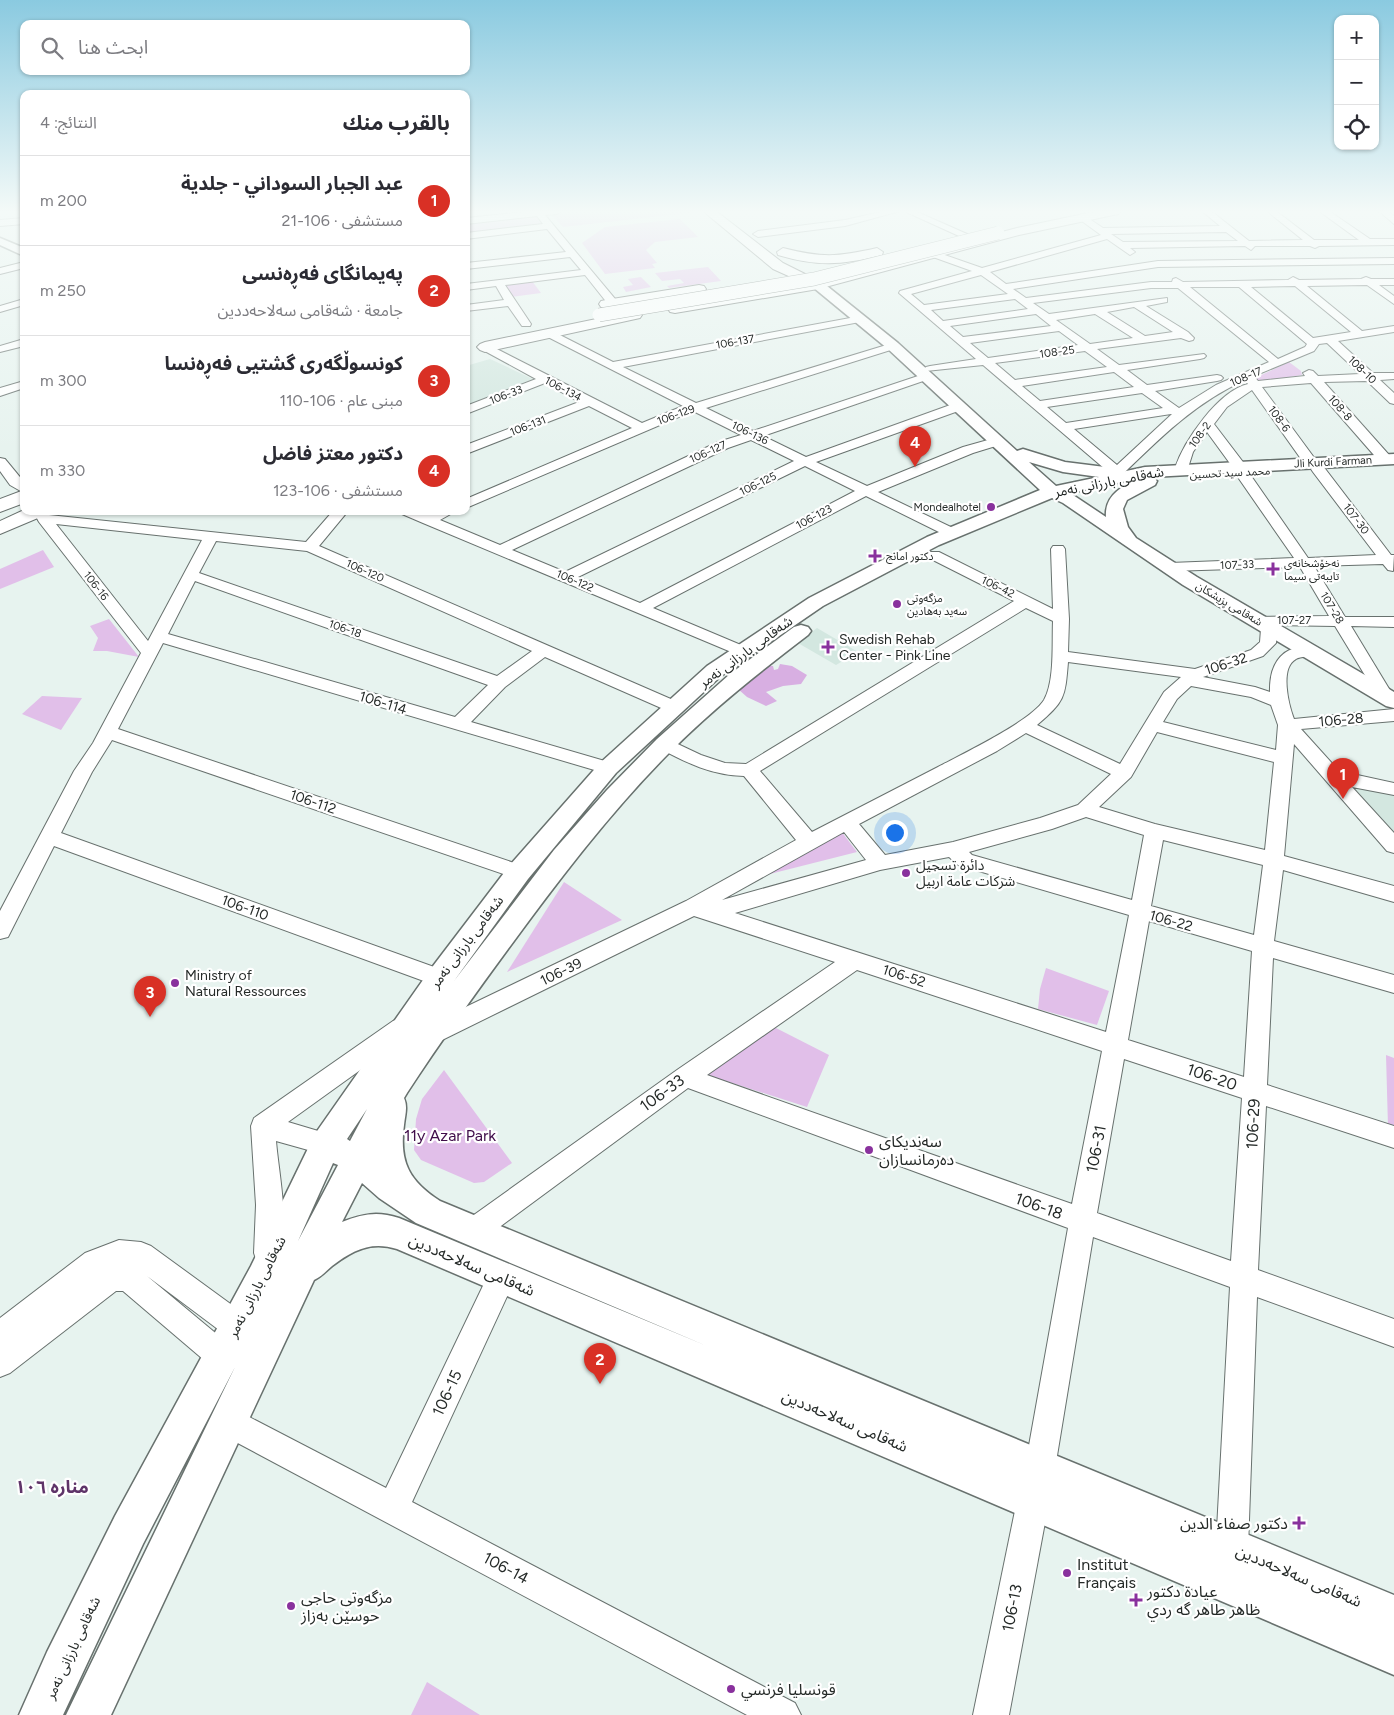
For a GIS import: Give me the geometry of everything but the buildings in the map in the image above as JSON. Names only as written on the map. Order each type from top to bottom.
[{"type":"highway","points":[[478,341],[558,325],[612,302],[685,291]]},
{"type":"highway","points":[[592,312],[734,291]]},
{"type":"highway","points":[[708,303],[759,294],[762,291]]},
{"type":"highway","points":[[478,341],[548,332],[607,319],[782,291]]},
{"type":"highway","points":[[708,303],[812,291]]},
{"type":"highway","points":[[470,349],[478,341],[541,319]]},
{"type":"highway","points":[[0,506],[20,498]]},
{"type":"highway","points":[[0,528],[37,515]]},
{"type":"main road","name":"شەقامی پزیشکان","points":[[831,291],[860,319],[927,373],[957,407],[995,442],[1021,458]]},
{"type":"main road","name":"شەقامی پزیشکان","points":[[832,291],[1063,494],[1130,542],[1261,624],[1390,699]]},
{"type":"main road","points":[[1021,458],[1070,470],[1117,472],[1147,476]]},
{"type":"main road","points":[[1021,458],[1034,490],[1031,500]]},
{"type":"main road","name":"محمد سید تحسین","points":[[1147,476],[1165,478],[1240,469],[1391,464]]},
{"type":"main road","points":[[1182,468],[1240,469]]},
{"type":"main road","name":"شەقامی بارزانی نەمر","points":[[88,1715],[300,1271],[356,1158],[396,1084],[440,978],[520,872],[608,768],[714,671],[816,602],[889,563],[952,533],[1031,500],[1182,468]]},
{"type":"main road","points":[[1130,542],[1119,529],[1113,517],[1113,509],[1121,495],[1147,476]]},
{"type":"main road","name":"شەقامی بارزانی نەمر","points":[[42,1715],[62,1667],[129,1530],[263,1278],[326,1144],[563,856],[615,796],[664,744],[738,679],[800,631],[860,593],[934,555],[1063,494]]},
{"type":"main road","points":[[396,1084],[387,1128],[387,1149],[391,1173],[396,1183],[428,1212]]},
{"type":"main road","name":"شەقامی سەلاحەددین","points":[[326,1144],[356,1158],[390,1188],[428,1212],[473,1231],[504,1267]]},
{"type":"main road","name":"شەقامی سەلاحەددین","points":[[300,1271],[322,1252],[346,1238],[364,1230],[379,1228],[504,1267],[814,1391],[1036,1484],[1394,1654]]},
{"type":"main road","name":"شەقامی سەلاحەددین","points":[[1036,1484],[1232,1548],[1394,1616]]},
{"type":"street","points":[[504,291],[526,324]]},
{"type":"street","points":[[603,291],[612,302]]},
{"type":"street","points":[[911,291],[904,293],[1117,472]]},
{"type":"street","points":[[1010,291],[1176,412]]},
{"type":"street","points":[[922,308],[1091,291]]},
{"type":"street","points":[[1190,291],[1277,363]]},
{"type":"street","points":[[1250,291],[1312,343]]},
{"type":"street","points":[[1306,291],[1360,334]]},
{"type":"street","points":[[1380,291],[1394,301]]},
{"type":"street","points":[[0,304],[20,298]]},
{"type":"street","points":[[941,324],[1097,310],[1163,300]]},
{"type":"street","points":[[470,307],[512,302]]},
{"type":"street","points":[[0,309],[20,303]]},
{"type":"street","points":[[1136,304],[1184,334],[1212,371]]},
{"type":"street","points":[[1097,310],[1144,340]]},
{"type":"street","name":"106-137","points":[[610,366],[860,319]]},
{"type":"street","points":[[961,341],[1061,328]]},
{"type":"street","name":"108-17","points":[[1117,472],[1176,412],[1208,394],[1212,371],[1251,381],[1277,363],[1295,357],[1312,348],[1312,343],[1360,334],[1392,331]]},
{"type":"street","name":"106-136","points":[[548,332],[610,366],[952,533]]},
{"type":"street","name":"108-25","points":[[927,373],[986,362],[1184,334]]},
{"type":"street","name":"108-10","points":[[1330,339],[1394,400]]},
{"type":"street","name":"106-134","points":[[478,341],[545,379],[642,428]]},
{"type":"street","points":[[0,349],[20,343]]},
{"type":"street","name":"106-129","points":[[470,502],[684,410],[893,346]]},
{"type":"street","name":"108-8","points":[[1295,357],[1391,464]]},
{"type":"street","points":[[1013,384],[1116,368],[1212,371]]},
{"type":"street","points":[[1038,405],[1142,388],[1212,371]]},
{"type":"street","name":"106-127","points":[[500,550],[716,448],[927,373]]},
{"type":"street","points":[[1251,381],[1394,376]]},
{"type":"street","name":"106-33","points":[[470,408],[545,379]]},
{"type":"street","name":"108-2","points":[[1182,468],[1190,447],[1207,424],[1223,404],[1251,381]]},
{"type":"street","name":"108-6","points":[[1251,381],[1314,466]]},
{"type":"street","points":[[0,392],[20,385]]},
{"type":"street","name":"106-131","points":[[470,448],[589,402]]},
{"type":"street","name":"106-125","points":[[566,577],[806,461],[957,407]]},
{"type":"street","points":[[1065,427],[1176,412]]},
{"type":"street","name":"107-28","points":[[1207,424],[1304,562],[1390,699]]},
{"type":"street","name":"106-123","points":[[641,608],[850,498],[995,442]]},
{"type":"street","points":[[0,462],[14,482],[20,486]]},
{"type":"street","name":"107-30","points":[[1314,466],[1392,562]]},
{"type":"street","name":"106-16","points":[[41,515],[149,653]]},
{"type":"street","name":"106-120","points":[[47,515],[211,537],[310,547],[674,707]]},
{"type":"street","points":[[310,547],[338,515]]},
{"type":"street","name":"106-122","points":[[416,515],[742,651]]},
{"type":"street","points":[[428,520],[440,515]]},
{"type":"street","points":[[0,931],[211,537]]},
{"type":"street","points":[[701,910],[809,842],[991,747],[1025,726],[1050,705],[1054,699],[1060,656],[1061,619],[1058,549]]},
{"type":"street","name":"106-42","points":[[934,555],[1061,619]]},
{"type":"street","name":"107-33","points":[[1170,567],[1304,562],[1392,562]]},
{"type":"street","name":"106-18","points":[[191,575],[499,683]]},
{"type":"street","points":[[664,744],[695,759],[724,769],[749,770],[1026,601]]},
{"type":"street","name":"107-27","points":[[1261,624],[1339,620],[1394,622]]},
{"type":"street","name":"106-32","points":[[1192,677],[1257,653],[1268,643],[1261,624]]},
{"type":"street","name":"106-114","points":[[158,636],[608,768]]},
{"type":"street","points":[[458,725],[499,683],[544,650]]},
{"type":"street","name":"106-29","points":[[1232,1548],[1244,1278],[1263,946],[1274,860],[1287,725],[1279,702],[1278,681],[1283,662],[1294,653],[1309,652]]},
{"type":"street","points":[[1060,656],[1192,677],[1255,692],[1279,702]]},
{"type":"street","points":[[701,910],[880,863],[953,849],[1045,824],[1085,810],[1124,773],[1170,696],[1192,677]]},
{"type":"street","name":"106-28","points":[[1287,725],[1394,715]]},
{"type":"street","points":[[1153,725],[1284,758]]},
{"type":"street","points":[[1287,725],[1394,846]]},
{"type":"street","points":[[1025,726],[1124,773]]},
{"type":"street","name":"106-112","points":[[107,732],[520,872]]},
{"type":"street","points":[[749,770],[809,842]]},
{"type":"street","points":[[1334,777],[1394,789]]},
{"type":"street","points":[[1085,810],[1155,831],[1274,860],[1394,894]]},
{"type":"street","points":[[847,823],[880,863]]},
{"type":"street","name":"106-31","points":[[1036,1484],[1082,1222],[1155,831]]},
{"type":"street","name":"106-110","points":[[51,837],[440,978]]},
{"type":"street","name":"106-22","points":[[953,849],[966,860],[1140,912],[1394,984]]},
{"type":"street","name":"106-39","points":[[263,1126],[418,1030],[701,910]]},
{"type":"street","name":"106-52","points":[[701,910],[1115,1044]]},
{"type":"street","name":"106-33","points":[[473,1231],[685,1077],[855,960]]},
{"type":"street","name":"106-20","points":[[1115,1044],[1394,1137]]},
{"type":"street","name":"106-18","points":[[685,1077],[1082,1222],[1244,1278],[1394,1333]]},
{"type":"street","points":[[263,1278],[270,1231],[268,1187],[264,1164],[263,1126],[326,1144]]},
{"type":"street","points":[[0,1336],[95,1263],[119,1253],[125,1253],[141,1255],[229,1341]]},
{"type":"street","name":"106-15","points":[[393,1508],[504,1267]]},
{"type":"street","points":[[0,1363],[108,1280],[121,1277],[128,1278],[229,1341]]},
{"type":"street","name":"106-14","points":[[228,1421],[783,1715]]},
{"type":"street","name":"106-13","points":[[991,1715],[1036,1484]]},
{"type":"shaded area","points":[[490,359],[537,381],[470,405],[470,365]]},
{"type":"shaded area","name":"Swedish Rehab Center - Pink Line","points":[[817,628],[858,652],[836,665],[798,643]]},
{"type":"shaded area","points":[[780,664],[792,666],[807,675],[801,684],[783,686],[766,692],[777,701],[766,706],[747,697],[738,689],[769,666],[773,666],[774,670],[778,669]]},
{"type":"shaded area","points":[[1353,787],[1394,793],[1394,838],[1366,813]]},
{"type":"green space","points":[[507,291],[540,291],[541,293],[511,297]]},
{"type":"green space","points":[[1289,362],[1301,371],[1302,375],[1260,382],[1255,378]]},
{"type":"green space","points":[[43,550],[54,567],[0,589],[0,569]]},
{"type":"green space","points":[[109,619],[139,657],[107,651],[93,651],[98,638],[90,626]]},
{"type":"green space","points":[[42,696],[82,698],[61,730],[22,714]]},
{"type":"green space","points":[[841,831],[857,852],[750,879]]},
{"type":"green space","points":[[564,882],[622,920],[507,972]]},
{"type":"green space","points":[[1046,968],[1109,991],[1097,1025],[1038,1009],[1040,989]]},
{"type":"green space","points":[[774,1027],[829,1055],[807,1107],[704,1074]]},
{"type":"green space","points":[[1386,1055],[1394,1058],[1394,1129],[1388,1127]]},
{"type":"green space","name":"11y Azar Park","points":[[444,1070],[512,1163],[484,1182],[474,1183],[421,1160],[414,1150],[416,1119],[422,1099]]},
{"type":"green space","points":[[427,1682],[480,1715],[411,1715]]},
{"type":"place","name":"دكتور معتز فاضل","points":[[915,467]]},
{"type":"place","name":"Mondealhotel","points":[[991,507]]},
{"type":"place","name":"دكتور امانج","points":[[875,556]]},
{"type":"place","name":"نەخۆشخانەی تایبەتی سیما","points":[[1273,569]]},
{"type":"place","name":"مزگەوتی سەید بەهادین","points":[[897,604]]},
{"type":"place","name":"Swedish Rehab Center - Pink Line","points":[[828,647]]},
{"type":"place","name":"عبد الجبار السوداني - جلدية","points":[[1343,799]]},
{"type":"place","name":"دائرة تسجيل شركات عامة اربيل","points":[[906,873]]},
{"type":"place","name":"Ministry of Natural Ressources","points":[[175,983]]},
{"type":"place","name":"کونسوڵگەری گشتیی فەڕەنسا","points":[[150,1017]]},
{"type":"place","name":"سەندیکای دەرمانسازان","points":[[869,1150]]},
{"type":"place","name":"پەیمانگای فەڕەنسی","points":[[600,1384]]},
{"type":"place","name":"دكتور صفاء الدين","points":[[1299,1523]]},
{"type":"place","name":"Institut Français","points":[[1067,1573]]},
{"type":"place","name":"عيادة دكتور ظاهر طاهر گه ردي","points":[[1136,1600]]},
{"type":"place","name":"مزگەوتی حاجی حوسێن بەزاز","points":[[291,1606]]},
{"type":"place","name":"قونسليا فرنسي","points":[[731,1689]]},
{"type":"district","name":"منارە ١٠٦","points":[[52,1487]]}]
